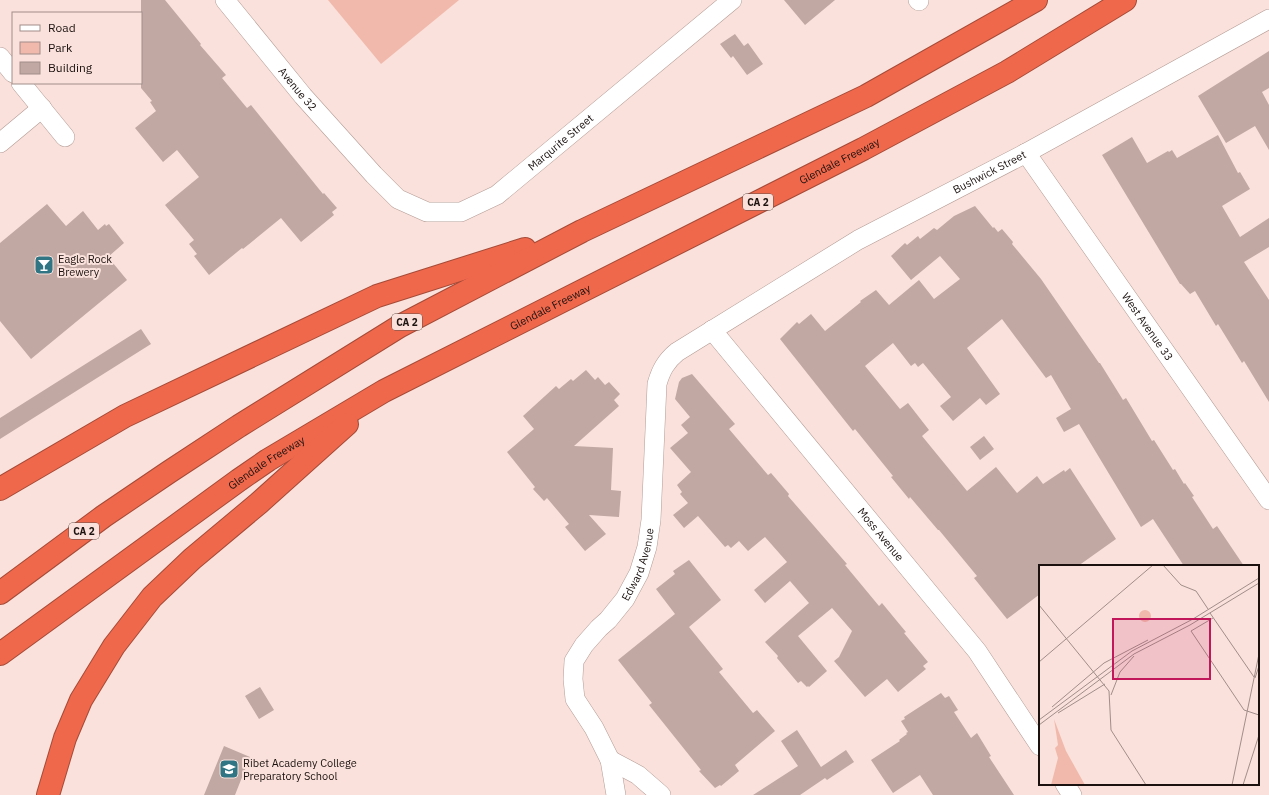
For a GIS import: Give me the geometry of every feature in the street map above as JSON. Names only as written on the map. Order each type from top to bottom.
[{"type":"highway","name":"CA 2","points":[[0,593],[98,521],[169,472],[239,426],[400,326],[582,231],[866,96],[1036,0]]},
{"type":"highway","name":"Glendale Freeway","points":[[0,654],[163,534],[268,460],[384,391],[863,149],[1007,72],[1125,0]]},
{"type":"highway","points":[[0,488],[125,416],[377,296],[582,231]]},
{"type":"highway","points":[[48,795],[65,738],[81,700],[114,646],[152,597],[192,559],[259,503],[384,391]]},
{"type":"street","name":"Avenue 32","points":[[225,0],[303,96],[374,175]]},
{"type":"street","name":"Marqurite Street","points":[[374,175],[398,199],[428,212],[461,212],[497,195],[732,0]]},
{"type":"street","name":"Bushwick Street","points":[[712,330],[858,240],[1026,153],[1269,19]]},
{"type":"street","points":[[0,57],[12,72]]},
{"type":"street","points":[[22,84],[65,137]]},
{"type":"street","points":[[0,142],[42,108]]},
{"type":"street","name":"West Avenue 33","points":[[1026,153],[1269,500]]},
{"type":"street","name":"Moss Avenue","points":[[712,330],[978,651],[1039,744]]},
{"type":"street","name":"Edward Avenue","points":[[616,795],[610,760],[594,728],[575,699],[573,679],[574,661],[584,645],[608,620],[625,599],[639,573],[647,547],[651,520],[657,384],[661,369],[676,352],[712,330]]},
{"type":"street","points":[[610,760],[638,775],[661,795]]},
{"type":"street","points":[[1066,785],[1072,795]]},
{"type":"green space","points":[[328,0],[459,0],[381,64]]},
{"type":"building","points":[[141,0],[165,0],[201,44],[200,45],[226,75],[222,78],[247,108],[251,105],[323,194],[324,193],[337,208],[332,212],[334,215],[301,242],[281,218],[209,275],[194,256],[197,254],[189,244],[194,240],[165,205],[199,177],[177,150],[163,162],[135,128],[156,111],[150,102],[152,101],[141,88]]},
{"type":"building","points":[[784,0],[835,0],[805,25]]},
{"type":"building","points":[[735,34],[744,46],[748,43],[763,64],[747,75],[733,56],[731,58],[720,44]]},
{"type":"building","points":[[1269,51],[1269,88],[1262,92],[1269,105],[1269,150],[1255,126],[1226,143],[1198,96]]},
{"type":"building","points":[[1218,135],[1238,173],[1240,172],[1250,189],[1222,206],[1240,237],[1269,218],[1269,247],[1244,262],[1269,300],[1269,402],[1244,361],[1242,363],[1218,324],[1216,326],[1195,291],[1190,294],[1180,284],[1102,155],[1132,137],[1147,163],[1172,150],[1177,158]]},
{"type":"building","points":[[47,204],[66,226],[83,211],[98,230],[105,224],[106,226],[109,224],[124,243],[108,257],[127,280],[31,359],[0,321],[0,243]]},
{"type":"building","points":[[975,206],[993,228],[994,227],[998,232],[1002,229],[1013,242],[1012,244],[1041,279],[1100,363],[1123,400],[1126,398],[1152,441],[1154,440],[1173,470],[1175,469],[1184,484],[1185,483],[1194,496],[1192,497],[1213,529],[1217,526],[1243,565],[1183,565],[1153,519],[1141,527],[1079,424],[1064,432],[1056,418],[1071,409],[1051,375],[1046,378],[1002,319],[967,348],[1000,394],[986,405],[980,398],[953,421],[940,406],[951,397],[923,363],[918,367],[915,363],[911,366],[893,343],[865,366],[900,409],[908,403],[929,430],[922,436],[967,491],[996,467],[1017,493],[1037,476],[1043,484],[1064,470],[1065,472],[1070,468],[1116,539],[1079,565],[1039,565],[1039,595],[1007,619],[974,578],[977,576],[910,497],[909,499],[891,477],[893,476],[855,429],[853,431],[780,339],[797,322],[799,324],[811,314],[825,331],[861,302],[860,301],[876,290],[889,305],[919,280],[934,299],[960,279],[940,256],[911,280],[891,256],[905,243],[907,245],[918,236],[920,239],[934,228],[937,230],[954,216]]},
{"type":"building","points":[[141,329],[151,344],[0,439],[0,418]]},
{"type":"building","points":[[586,370],[595,380],[598,377],[605,385],[609,382],[620,394],[614,400],[619,406],[574,446],[613,448],[611,490],[621,491],[619,517],[589,515],[606,534],[585,551],[565,527],[569,524],[547,498],[544,501],[533,489],[535,487],[507,452],[534,429],[523,416],[556,386],[559,389],[571,379],[573,381]]},
{"type":"building","points":[[692,374],[735,424],[729,429],[768,475],[771,473],[789,494],[788,496],[847,564],[845,565],[879,606],[882,603],[906,632],[904,633],[928,662],[923,666],[926,669],[898,692],[887,679],[865,697],[834,661],[839,657],[852,631],[832,608],[798,636],[827,671],[809,687],[801,681],[798,683],[777,658],[778,656],[765,642],[809,603],[790,581],[765,603],[754,590],[787,562],[765,537],[748,551],[739,541],[731,548],[728,545],[725,547],[698,516],[684,528],[673,515],[688,503],[680,494],[682,492],[677,485],[691,472],[670,448],[688,433],[681,425],[690,417],[675,399],[679,382],[682,378]]},
{"type":"building","points":[[984,436],[994,449],[980,460],[970,447]]},
{"type":"building","points":[[689,560],[721,600],[689,627],[723,669],[719,672],[753,713],[757,710],[775,731],[735,765],[739,771],[721,786],[720,785],[715,788],[699,771],[701,770],[649,705],[652,703],[618,660],[675,614],[656,589],[675,574],[673,571]]},
{"type":"building","points":[[260,687],[274,710],[259,719],[245,696]]},
{"type":"building","points":[[941,693],[945,698],[949,696],[958,710],[954,712],[971,738],[977,733],[991,756],[989,757],[1014,795],[933,795],[920,775],[893,793],[871,760],[900,741],[899,740],[907,734],[906,733],[908,732],[901,721],[905,719],[904,717]]},
{"type":"building","points":[[797,730],[821,767],[846,750],[854,762],[827,780],[825,778],[800,795],[753,795],[798,766],[781,741]]},
{"type":"building","name":"Ribet Academy College Preparatory School","points":[[224,746],[250,757],[235,795],[204,795]]},
{"type":"place","name":"Eagle Rock Brewery","points":[[44,265]]},
{"type":"place","name":"Ribet Academy College Preparatory School","points":[[229,769]]}]
